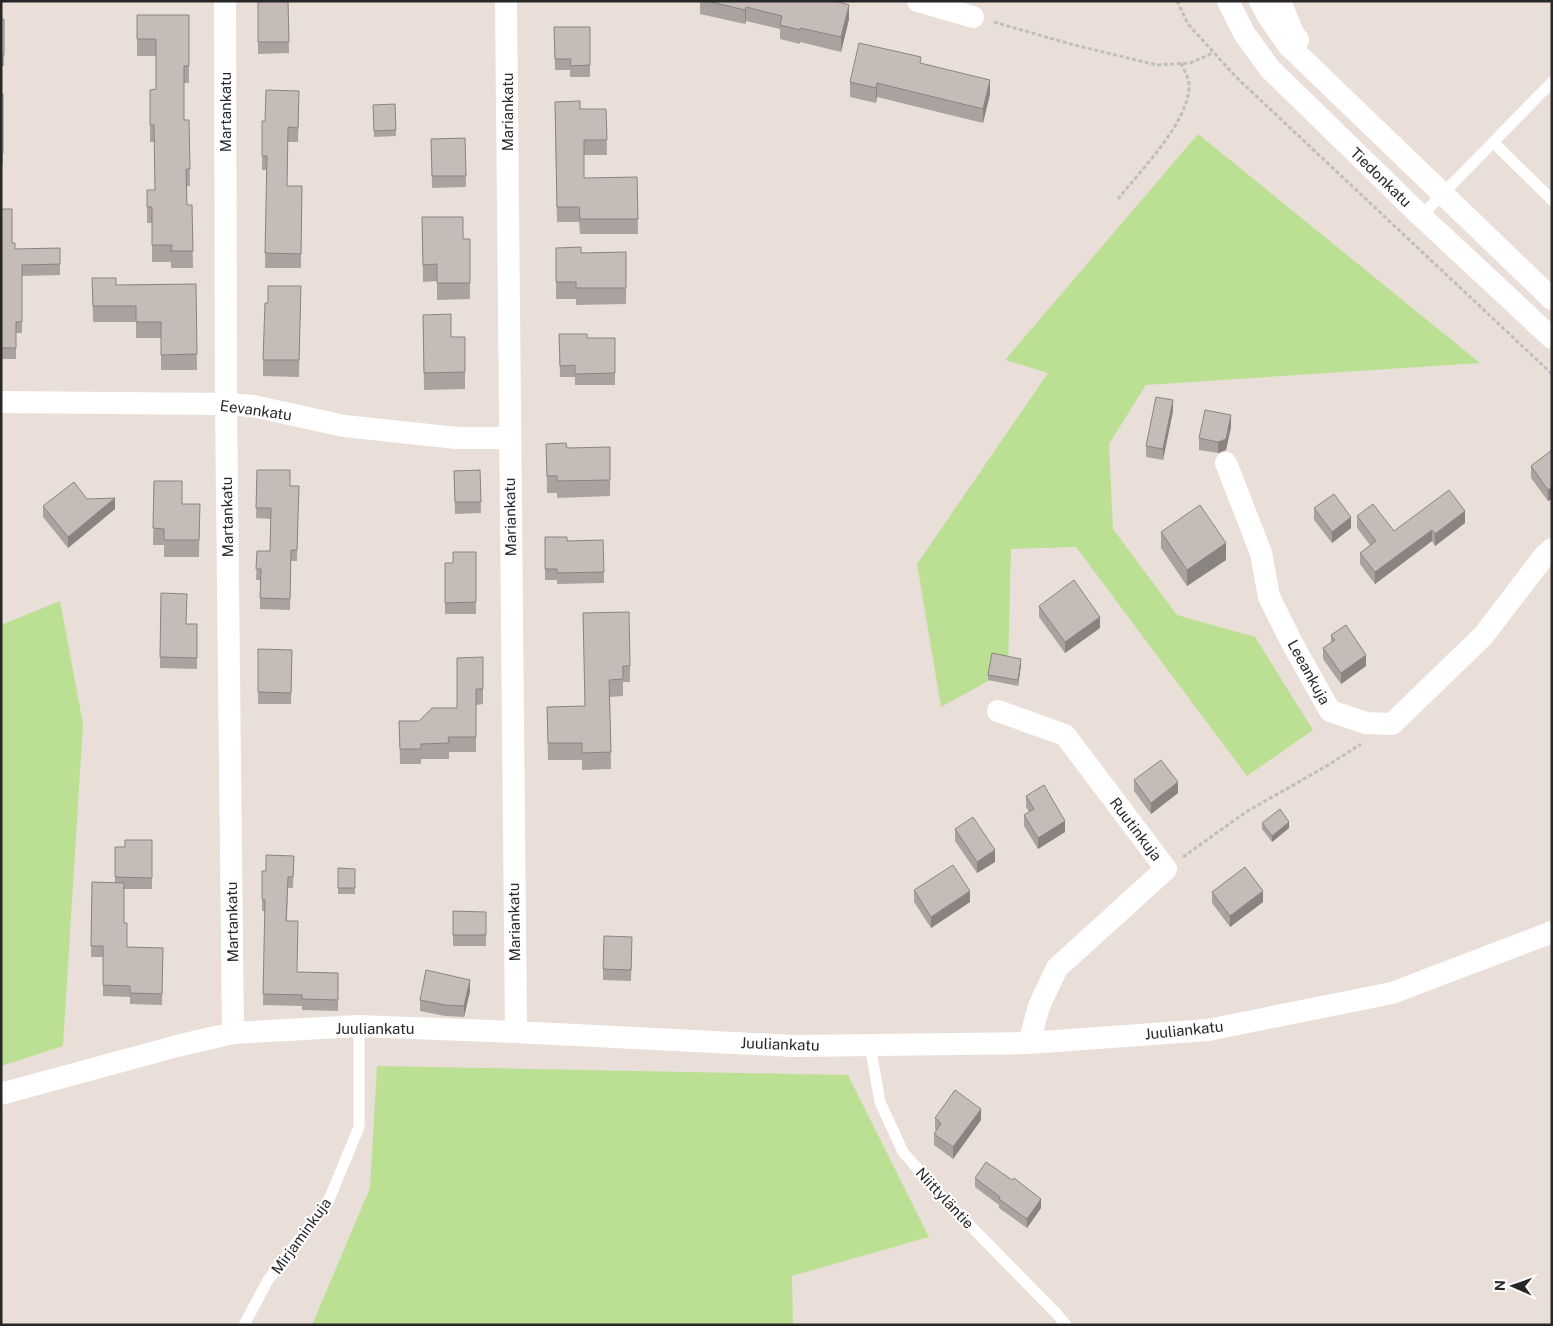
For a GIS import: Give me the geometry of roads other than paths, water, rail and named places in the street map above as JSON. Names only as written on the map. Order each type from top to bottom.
[{"type":"street","name":"Martankatu","points":[[225,1],[226,404],[233,1033]]},
{"type":"street","name":"Mariankatu","points":[[506,1],[516,1032]]},
{"type":"street","points":[[918,1],[973,17]]},
{"type":"street","name":"Tiedonkatu","points":[[1228,1],[1244,33],[1270,69],[1421,216],[1552,338]]},
{"type":"street","name":"Tiedonkatu","points":[[1260,1],[1288,45],[1552,299]]},
{"type":"street","name":"Tiedonkatu","points":[[1280,1],[1292,31],[1319,75]]},
{"type":"street","name":"Eevankatu","points":[[1,402],[226,404],[253,406],[344,426],[457,438],[510,438]]},
{"type":"street","name":"Leeankuja","points":[[1226,463],[1261,553],[1269,597],[1292,643],[1330,711],[1366,723],[1392,724],[1483,636],[1545,555],[1552,549]]},
{"type":"street","name":"Ruutinkuja","points":[[998,711],[1065,735],[1166,869],[1057,968],[1039,1006],[1029,1043]]},
{"type":"street","name":"Juuliankatu","points":[[1,1094],[233,1033],[360,1026],[795,1046],[1029,1043],[1208,1030],[1392,993],[1552,932]]},
{"type":"lane","points":[[1421,216],[1552,82]]},
{"type":"lane","points":[[1493,142],[1552,200]]},
{"type":"lane","name":"Mirjaminkuja","points":[[244,1325],[268,1280],[328,1202],[359,1127],[360,1026]]},
{"type":"lane","name":"Niittyläntie","points":[[870,1045],[880,1102],[903,1152],[945,1200],[1066,1325]]}]
